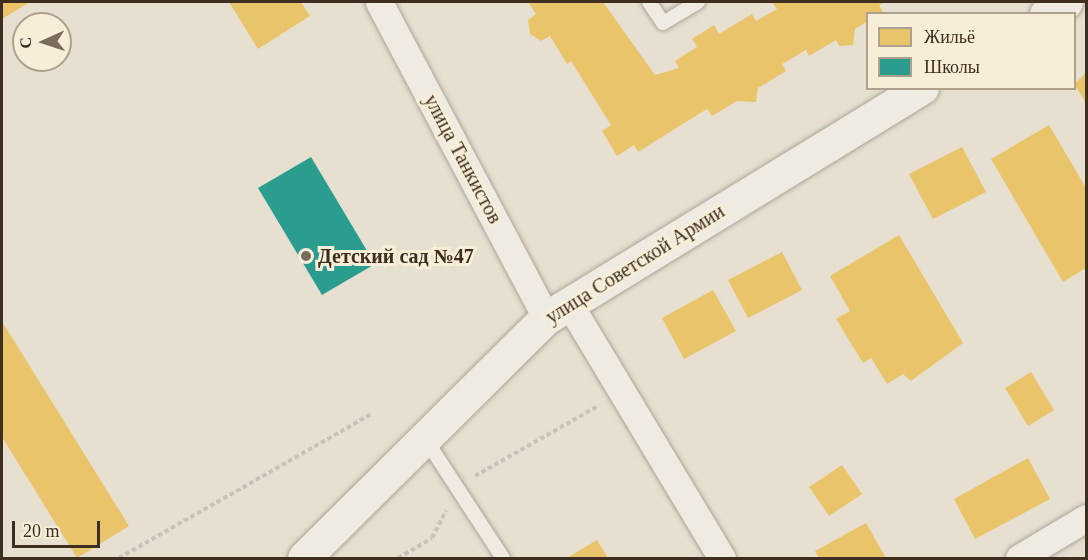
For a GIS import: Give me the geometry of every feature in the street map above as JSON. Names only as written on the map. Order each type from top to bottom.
[{"type":"street","name":"улица Танкистов","points":[[380,2],[557,310],[623,392],[722,558]]},
{"type":"street","points":[[1049,12],[1066,2]]},
{"type":"street","name":"улица Советской Армии","points":[[304,558],[423,436],[557,310],[919,90]]},
{"type":"street","points":[[1020,558],[1086,518]]},
{"type":"lane","points":[[649,2],[663,23],[698,2]]},
{"type":"lane","points":[[423,436],[458,486],[503,558]]},
{"type":"path","points":[[398,558],[432,538],[458,486],[623,392]]},
{"type":"path","points":[[119,558],[373,413]]},
{"type":"building: Жильё","points":[[2,2],[30,2],[12,12],[2,19]]},
{"type":"building: Жильё","points":[[229,2],[301,2],[310,16],[258,49]]},
{"type":"building: Жильё","points":[[528,2],[603,2],[655,75],[679,68],[675,61],[697,47],[692,39],[714,25],[719,34],[752,14],[756,21],[777,9],[772,2],[885,2],[879,5],[883,12],[866,12],[866,22],[855,29],[853,45],[839,46],[836,40],[809,56],[806,50],[782,64],[786,71],[758,88],[756,102],[737,101],[712,116],[707,109],[638,152],[634,145],[617,156],[602,131],[611,125],[571,61],[567,64],[550,36],[541,41],[530,34],[528,20],[536,14]]},
{"type":"building: Жильё","points":[[1086,73],[1086,103],[1076,87],[1076,82]]},
{"type":"building: Жильё","points":[[1049,125],[1086,188],[1086,268],[1063,282],[991,159]]},
{"type":"building: Жильё","points":[[962,147],[986,192],[933,219],[909,174]]},
{"type":"building: Жильё","points":[[899,235],[963,343],[911,381],[903,374],[887,384],[871,358],[863,363],[836,319],[850,311],[830,276]]},
{"type":"building: Жильё","points":[[782,252],[802,290],[748,318],[728,280]]},
{"type":"building: Жильё","points":[[713,290],[736,331],[684,359],[662,318]]},
{"type":"building: Жильё","points":[[3,323],[129,526],[77,558],[2,437]]},
{"type":"building: Жильё","points":[[1031,372],[1054,410],[1028,426],[1005,388]]},
{"type":"building: Жильё","points":[[1028,458],[1050,499],[975,539],[954,499]]},
{"type":"building: Жильё","points":[[842,465],[862,494],[829,516],[809,487]]},
{"type":"building: Жильё","points":[[866,523],[886,558],[819,558],[815,551]]},
{"type":"building: Жильё","points":[[597,540],[608,558],[567,558]]},
{"type":"building: Школы","points":[[311,157],[375,264],[322,295],[258,188]]},
{"type":"place","name":"Детский сад №47","points":[[306,256]]}]
